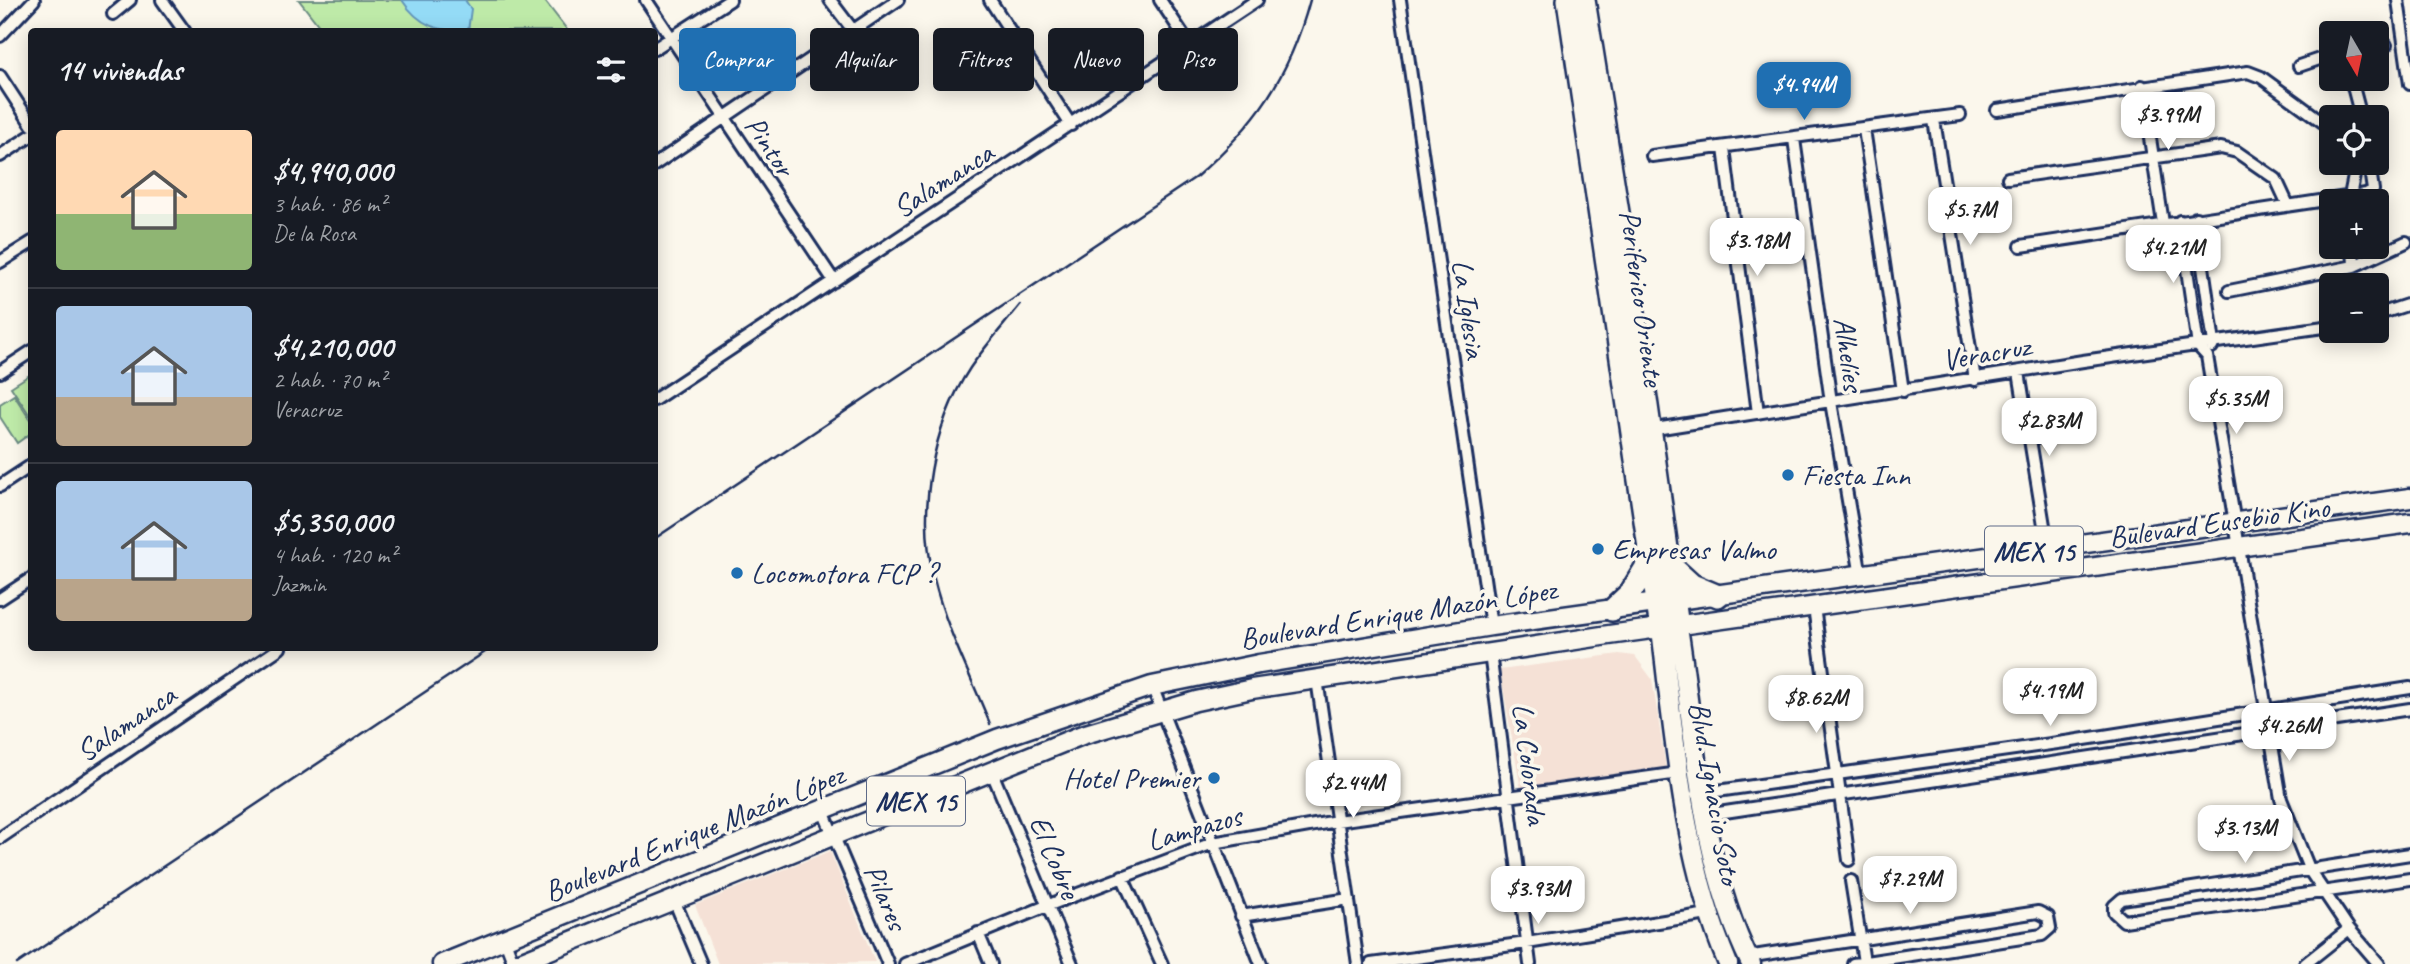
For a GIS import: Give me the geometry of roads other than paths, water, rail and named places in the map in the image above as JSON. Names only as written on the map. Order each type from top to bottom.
[{"type":"highway","name":"Periferico Oriente","points":[[1568,0],[1641,431]]},
{"type":"highway","name":"Periferico Oriente","points":[[1584,0],[1670,628]]},
{"type":"highway","points":[[1612,610],[1660,562],[1692,585],[1718,596]]},
{"type":"main road","name":"Boulevard Enrique Mazón López","points":[[442,964],[997,739],[1152,687],[1233,668],[1491,626],[2410,498]]},
{"type":"main road","name":"Bulevard Eusebio Kino","points":[[1670,628],[2410,523]]},
{"type":"main road","name":"Boulevard Enrique Mazón López","points":[[514,964],[991,770],[1082,735],[1161,710],[1240,692],[1317,679],[1670,628]]},
{"type":"main road","name":"Blvd. Ignacio Soto","points":[[1670,628],[1679,773],[1708,914],[1728,964]]},
{"type":"main road","name":"Blvd. Ignacio Soto","points":[[1670,628],[1698,794],[1729,915],[1745,962]]},
{"type":"main road","points":[[1679,773],[1690,774],[1698,794]]},
{"type":"main road","points":[[1708,914],[1719,921],[1745,962]]},
{"type":"street","points":[[0,36],[34,0]]},
{"type":"street","points":[[113,14],[130,0]]},
{"type":"street","points":[[162,0],[182,28]]},
{"type":"street","name":"Pintor","points":[[646,0],[723,119],[834,281]]},
{"type":"street","points":[[658,46],[730,0]]},
{"type":"street","points":[[830,0],[851,28]]},
{"type":"street","points":[[854,28],[898,0]]},
{"type":"street","points":[[990,0],[1071,125]]},
{"type":"street","name":"Salamanca","points":[[1215,28],[1257,0]]},
{"type":"street","name":"La Iglesia","points":[[1401,0],[1491,626]]},
{"type":"street","points":[[2398,0],[2410,84]]},
{"type":"street","points":[[1165,2],[1180,28]]},
{"type":"street","points":[[658,162],[810,58]]},
{"type":"street","points":[[2299,66],[2319,59]]},
{"type":"street","name":"Salamanca","points":[[658,397],[1158,67]]},
{"type":"street","points":[[1997,110],[2142,86],[2254,73],[2319,119]]},
{"type":"street","points":[[0,76],[28,119]]},
{"type":"street","points":[[2142,86],[2163,223]]},
{"type":"street","points":[[1652,156],[1960,115]]},
{"type":"street","points":[[1934,120],[1975,380]]},
{"type":"street","points":[[1864,129],[1903,391]]},
{"type":"street","points":[[0,156],[28,138]]},
{"type":"street","name":"Alhelíes","points":[[1794,139],[1831,402],[1861,576]]},
{"type":"street","points":[[1724,148],[1758,413]]},
{"type":"street","points":[[2008,178],[2153,156],[2230,149],[2276,179],[2288,205]]},
{"type":"street","points":[[2021,246],[2196,218],[2319,202]]},
{"type":"street","points":[[2196,218],[2214,343],[2207,356]]},
{"type":"street","points":[[2180,221],[2198,346],[2207,356],[2267,732],[2281,799],[2310,871],[2349,929],[2379,964]]},
{"type":"street","points":[[2229,291],[2354,266],[2406,242]]},
{"type":"street","points":[[0,262],[28,244]]},
{"type":"street","points":[[2186,261],[2202,258]]},
{"type":"street","points":[[2354,259],[2354,266]]},
{"type":"street","points":[[2389,311],[2410,304]]},
{"type":"street","name":"Veracruz","points":[[1641,431],[2319,328]]},
{"type":"street","points":[[0,372],[28,354]]},
{"type":"street","points":[[2019,372],[2048,550]]},
{"type":"street","points":[[0,486],[28,468]]},
{"type":"street","points":[[1,596],[28,580]]},
{"type":"street","points":[[1814,607],[1849,860]]},
{"type":"street","name":"Salamanca","points":[[0,838],[276,651]]},
{"type":"street","name":"La Colorada","points":[[1490,653],[1530,964]]},
{"type":"street","points":[[1317,679],[1358,964]]},
{"type":"street","points":[[1152,687],[1261,964]]},
{"type":"street","points":[[1698,794],[2072,741],[2410,688]]},
{"type":"street","points":[[1705,815],[2075,762],[2410,709]]},
{"type":"street","points":[[2072,741],[2075,762]]},
{"type":"street","name":"El Cobre","points":[[991,770],[1072,964]]},
{"type":"street","name":"Lampazos","points":[[905,964],[1122,876],[1213,843],[1337,821],[1679,773]]},
{"type":"street","points":[[1774,784],[1777,806]]},
{"type":"street","name":"Pilares","points":[[823,811],[888,964]]},
{"type":"street","points":[[2410,854],[2122,899],[2114,906],[2114,912],[2115,917],[2123,921],[2410,879]]},
{"type":"street","points":[[1122,876],[1162,964]]},
{"type":"street","points":[[1745,962],[1861,940],[2038,912],[2048,917],[2050,928],[2042,935],[1859,963],[1861,940],[1851,881]]},
{"type":"street","points":[[1241,916],[1349,899]]},
{"type":"street","points":[[674,900],[701,964]]},
{"type":"street","points":[[1371,964],[1527,943],[1708,914]]},
{"type":"street","points":[[2305,964],[2349,929]]},
{"type":"street","points":[[1914,931],[1918,954]]},
{"type":"street","points":[[978,933],[990,964]]},
{"type":"street","points":[[505,940],[514,964]]},
{"type":"water","points":[[402,0],[465,0],[471,9],[468,28],[430,26]]},
{"type":"railway","points":[[658,536],[1196,177],[1236,138],[1268,98],[1292,53],[1310,0]]},
{"type":"railway","points":[[990,724],[939,598],[929,553],[928,498],[937,442],[957,391],[970,368],[1020,305]]},
{"type":"railway","points":[[17,964],[486,651]]},
{"type":"place","name":"Fiesta Inn","points":[[1788,475]]},
{"type":"place","name":"Empresas Valmo","points":[[1598,549]]},
{"type":"place","name":"Locomotora FCP ?","points":[[737,573]]},
{"type":"place","name":"Hotel Premier","points":[[1214,778]]}]
